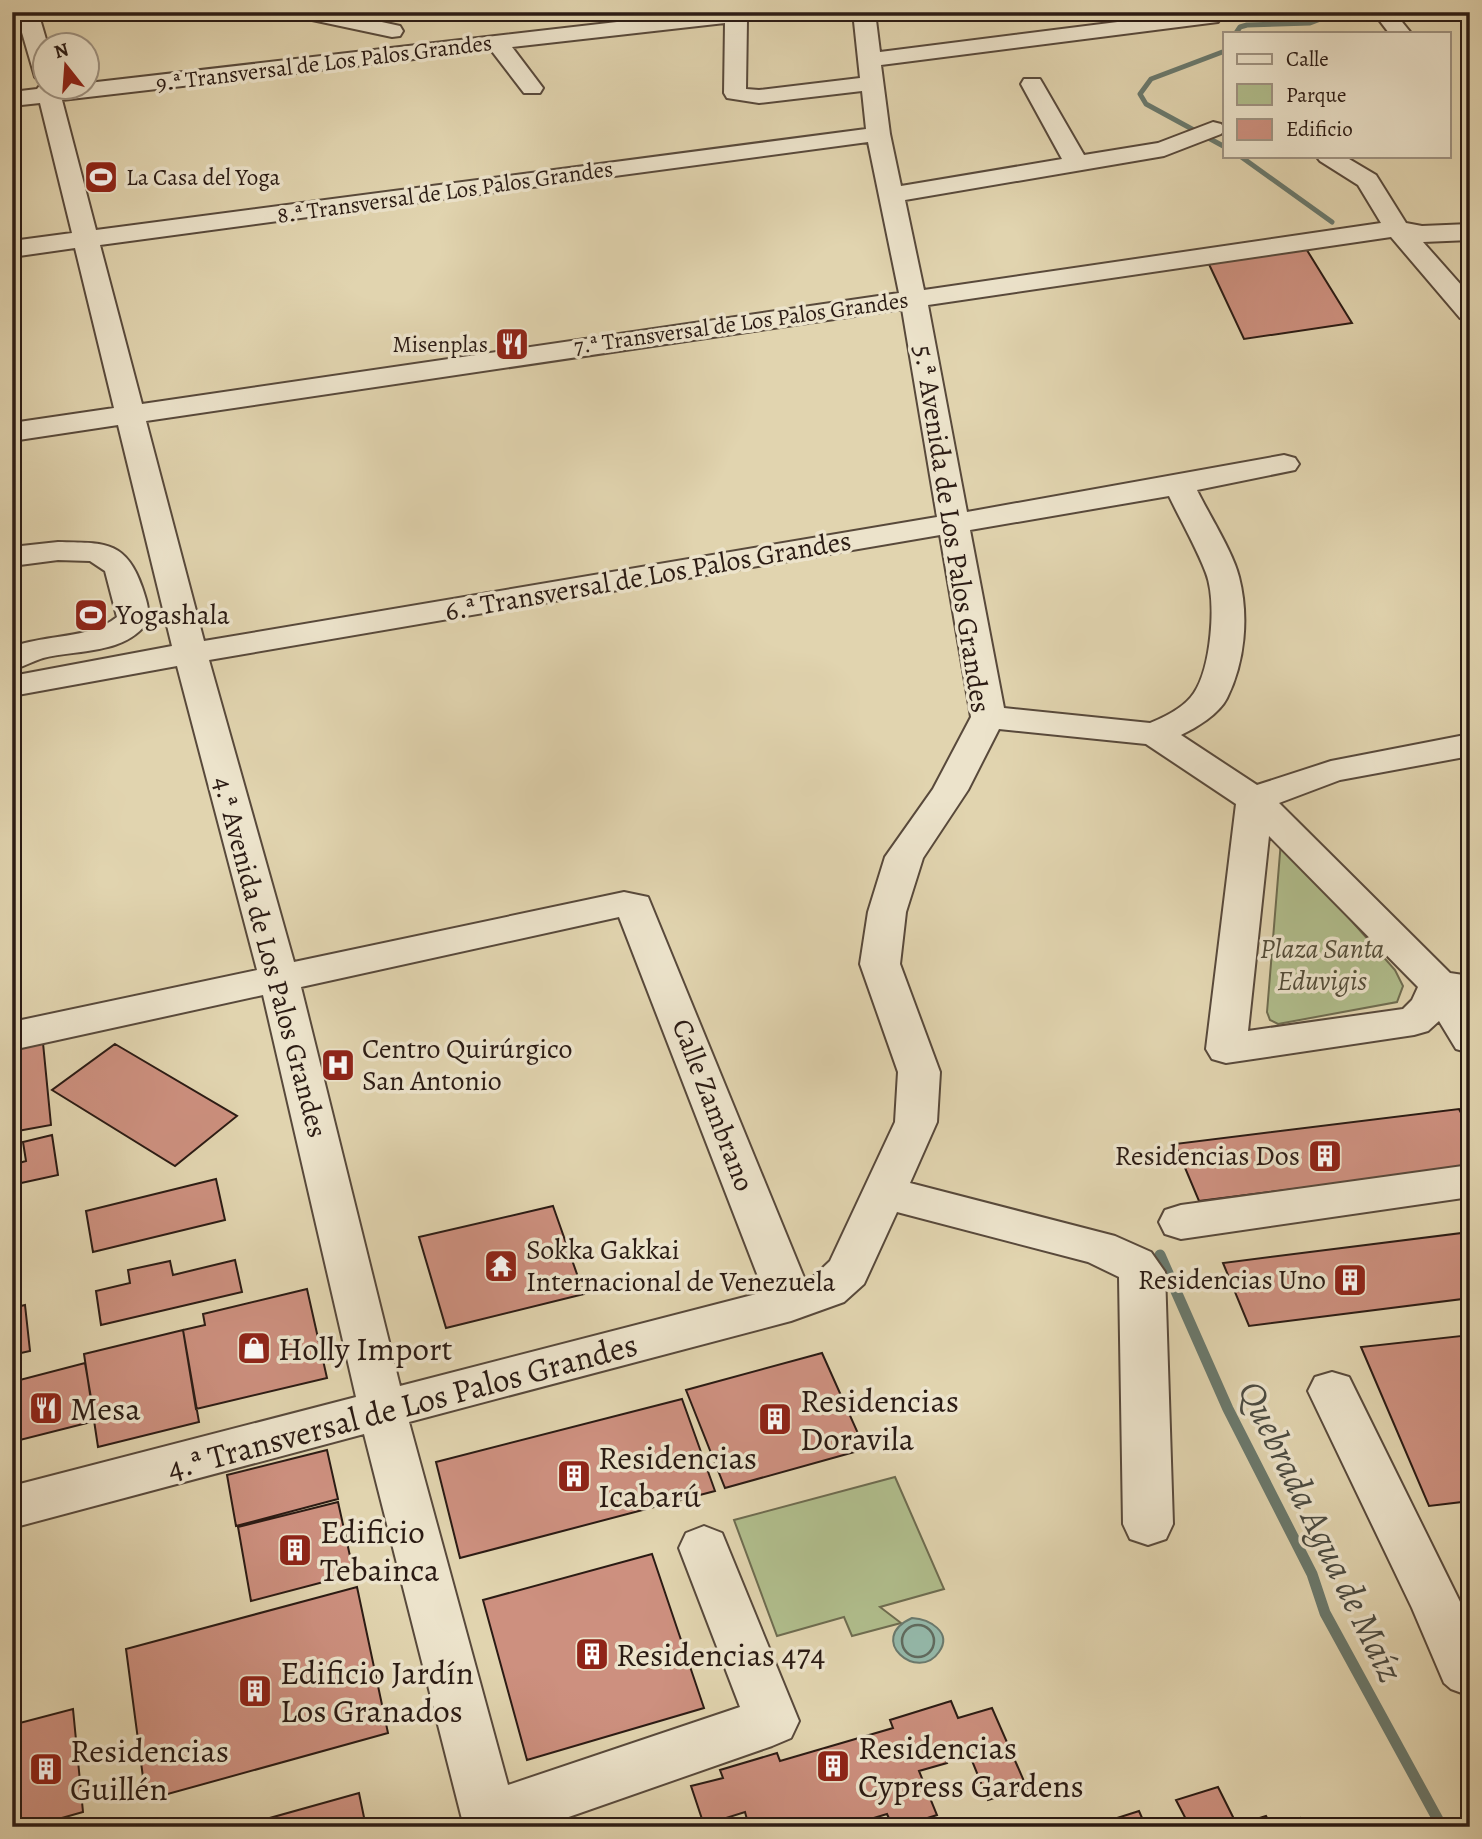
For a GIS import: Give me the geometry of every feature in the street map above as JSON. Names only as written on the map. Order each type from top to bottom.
[{"type":"street","name":"4.ª Avenida de Los Palos Grandes","points":[[27,12],[33,32]]},
{"type":"street","points":[[306,12],[392,31]]},
{"type":"street","points":[[379,57],[405,12]]},
{"type":"street","name":"9.ª Transversal de Los Palos Grandes","points":[[102,81],[379,57],[761,12]]},
{"type":"street","name":"5.ª Avenida de Los Palos Grandes","points":[[791,1303],[828,1290],[848,1272],[916,1122],[919,1072],[880,964],[887,912],[904,857],[950,790],[988,717],[913,298],[878,134],[864,12]]},
{"type":"street","points":[[1383,12],[1399,32]]},
{"type":"street","points":[[736,15],[735,93],[740,96],[767,96],[871,72],[1210,17]]},
{"type":"street","points":[[497,43],[532,88]]},
{"type":"street","points":[[1032,84],[1076,163]]},
{"type":"street","name":"9.ª Transversal de Los Palos Grandes","points":[[12,99],[32,92]]},
{"type":"street","name":"4.ª Avenida de Los Palos Grandes","points":[[52,102],[190,653],[279,981],[384,1411],[491,1822]]},
{"type":"street","points":[[893,195],[1164,149],[1213,129]]},
{"type":"street","name":"8.ª Transversal de Los Palos Grandes","points":[[12,249],[878,134]]},
{"type":"street","points":[[1331,158],[1367,180],[1397,228],[1467,305]]},
{"type":"street","name":"7.ª Transversal de Los Palos Grandes","points":[[12,432],[1397,228],[1422,234],[1470,232]]},
{"type":"street","name":"6.ª Transversal de Los Palos Grandes","points":[[12,686],[190,653],[1179,485],[1284,464]]},
{"type":"street","points":[[1155,734],[1181,722],[1210,698],[1226,648],[1228,611],[1223,575],[1179,485]]},
{"type":"street","points":[[12,557],[58,551],[97,552],[118,566],[133,609],[133,621],[123,631],[103,640],[34,651],[12,660]]},
{"type":"street","points":[[988,717],[1155,734],[1255,800],[1454,986],[1470,1039]]},
{"type":"street","points":[[1255,800],[1275,789],[1335,772],[1397,757],[1470,745]]},
{"type":"street","points":[[1255,800],[1226,1049],[1414,1021],[1454,986]]},
{"type":"street","name":"Calle Zambrano","points":[[279,981],[624,904],[634,906],[791,1303]]},
{"type":"street","points":[[12,1036],[279,981]]},
{"type":"street","points":[[1181,1222],[1470,1181]]},
{"type":"street","points":[[884,1192],[1099,1248],[1128,1260],[1142,1272],[1148,1524]]},
{"type":"street","name":"4.ª Transversal de Los Palos Grandes","points":[[12,1507],[791,1303]]},
{"type":"street","points":[[1332,1391],[1437,1606],[1463,1666],[1470,1672]]},
{"type":"street","points":[[491,1822],[772,1721],[704,1548]]},
{"type":"green space","name":"Plaza Santa Eduvigis","points":[[1281,841],[1395,970],[1403,986],[1397,1002],[1278,1024],[1270,1020],[1267,1012]]},
{"type":"green space","points":[[895,1477],[944,1589],[880,1607],[901,1623],[852,1636],[844,1617],[777,1636],[734,1520]]},
{"type":"water","points":[[912,1618],[932,1624],[941,1633],[943,1645],[930,1660],[919,1663],[909,1660],[894,1646],[893,1637],[899,1627]]},
{"type":"building","points":[[1305,247],[1352,323],[1244,339],[1207,260]]},
{"type":"building","points":[[43,1043],[51,1125],[12,1132],[12,1049]]},
{"type":"building","points":[[115,1044],[237,1116],[175,1166],[52,1090]]},
{"type":"building","name":"Residencias Dos","points":[[1459,1109],[1470,1130],[1470,1167],[1199,1201],[1175,1144]]},
{"type":"building","points":[[52,1135],[58,1175],[12,1185],[12,1165],[26,1161],[23,1142]]},
{"type":"building","points":[[216,1179],[225,1220],[93,1252],[86,1211]]},
{"type":"building","name":"Sokka Gakkai Internacional de Venezuela","points":[[553,1206],[584,1294],[446,1328],[419,1237]]},
{"type":"building","name":"Residencias Uno","points":[[1470,1232],[1470,1298],[1249,1326],[1223,1263]]},
{"type":"building","points":[[235,1260],[242,1292],[101,1325],[96,1291],[130,1283],[128,1270],[170,1261],[173,1275]]},
{"type":"building","points":[[307,1289],[327,1378],[196,1409],[183,1330],[205,1325],[203,1314]]},
{"type":"building","points":[[25,1305],[30,1351],[12,1355],[12,1308]]},
{"type":"building","points":[[183,1330],[199,1422],[98,1447],[84,1354]]},
{"type":"building","points":[[1470,1335],[1470,1501],[1429,1506],[1361,1347]]},
{"type":"building","name":"Residencias Doravila","points":[[822,1353],[865,1449],[725,1488],[686,1390]]},
{"type":"building","points":[[85,1363],[95,1421],[12,1442],[12,1382]]},
{"type":"building","name":"Residencias Icabarú","points":[[682,1399],[715,1491],[460,1558],[436,1462]]},
{"type":"building","points":[[327,1450],[338,1499],[236,1526],[227,1475]]},
{"type":"building","name":"Edificio Tebainca","points":[[338,1502],[354,1574],[251,1601],[238,1527]]},
{"type":"building","name":"Residencias 474","points":[[652,1554],[704,1708],[527,1760],[483,1600]]},
{"type":"building","name":"Edificio Jardín Los Granados","points":[[357,1587],[388,1733],[146,1800],[126,1649]]},
{"type":"building","name":"Residencias Cypress Gardens","points":[[951,1701],[958,1718],[992,1708],[1027,1788],[988,1800],[966,1746],[943,1752],[947,1763],[919,1771],[937,1815],[899,1827],[893,1827],[887,1814],[844,1827],[789,1827],[787,1821],[767,1827],[749,1827],[745,1812],[704,1825],[691,1786],[723,1778],[720,1770],[777,1753],[780,1761],[893,1728],[890,1720]]},
{"type":"building","name":"Residencias Guillén","points":[[73,1709],[83,1812],[30,1827],[12,1827],[12,1725]]},
{"type":"building","points":[[1218,1787],[1237,1825],[1266,1816],[1272,1827],[1190,1827],[1176,1800]]},
{"type":"building","points":[[359,1793],[366,1827],[241,1827],[241,1826]]},
{"type":"building","points":[[1139,1811],[1146,1827],[1089,1827]]},
{"type":"building","points":[[1300,1818],[1304,1827],[1272,1827]]},
{"type":"waterway","name":"Quebrada Agua de Maíz","points":[[1237,32],[1240,27],[1247,25],[1310,23],[1339,12]]},
{"type":"waterway","name":"Quebrada Agua de Maíz","points":[[1223,52],[1151,79],[1140,94],[1146,104],[1223,146]]},
{"type":"waterway","name":"Quebrada Agua de Maíz","points":[[1243,158],[1332,222]]},
{"type":"waterway","name":"Quebrada Agua de Maíz","points":[[1160,1255],[1228,1409],[1312,1574],[1325,1613],[1442,1827]]},
{"type":"place","name":"La Casa del Yoga","points":[[101,177]]},
{"type":"place","name":"Misenplas","points":[[512,344]]},
{"type":"place","name":"Yogashala","points":[[91,615]]},
{"type":"place","name":"Centro Quirúrgico San Antonio","points":[[338,1065]]},
{"type":"place","name":"Residencias Dos","points":[[1325,1156]]},
{"type":"place","name":"Sokka Gakkai Internacional de Venezuela","points":[[501,1266]]},
{"type":"place","name":"Residencias Uno","points":[[1350,1280]]},
{"type":"place","name":"Holly Import","points":[[254,1348]]},
{"type":"place","name":"Mesa","points":[[46,1408]]},
{"type":"place","name":"Residencias Doravila","points":[[775,1419]]},
{"type":"place","name":"Residencias Icabarú","points":[[574,1476]]},
{"type":"place","name":"Edificio Tebainca","points":[[295,1550]]},
{"type":"place","name":"Residencias 474","points":[[592,1654]]},
{"type":"place","name":"Edificio Jardín Los Granados","points":[[255,1691]]},
{"type":"place","name":"Residencias Cypress Gardens","points":[[833,1766]]},
{"type":"place","name":"Residencias Guillén","points":[[46,1769]]}]
